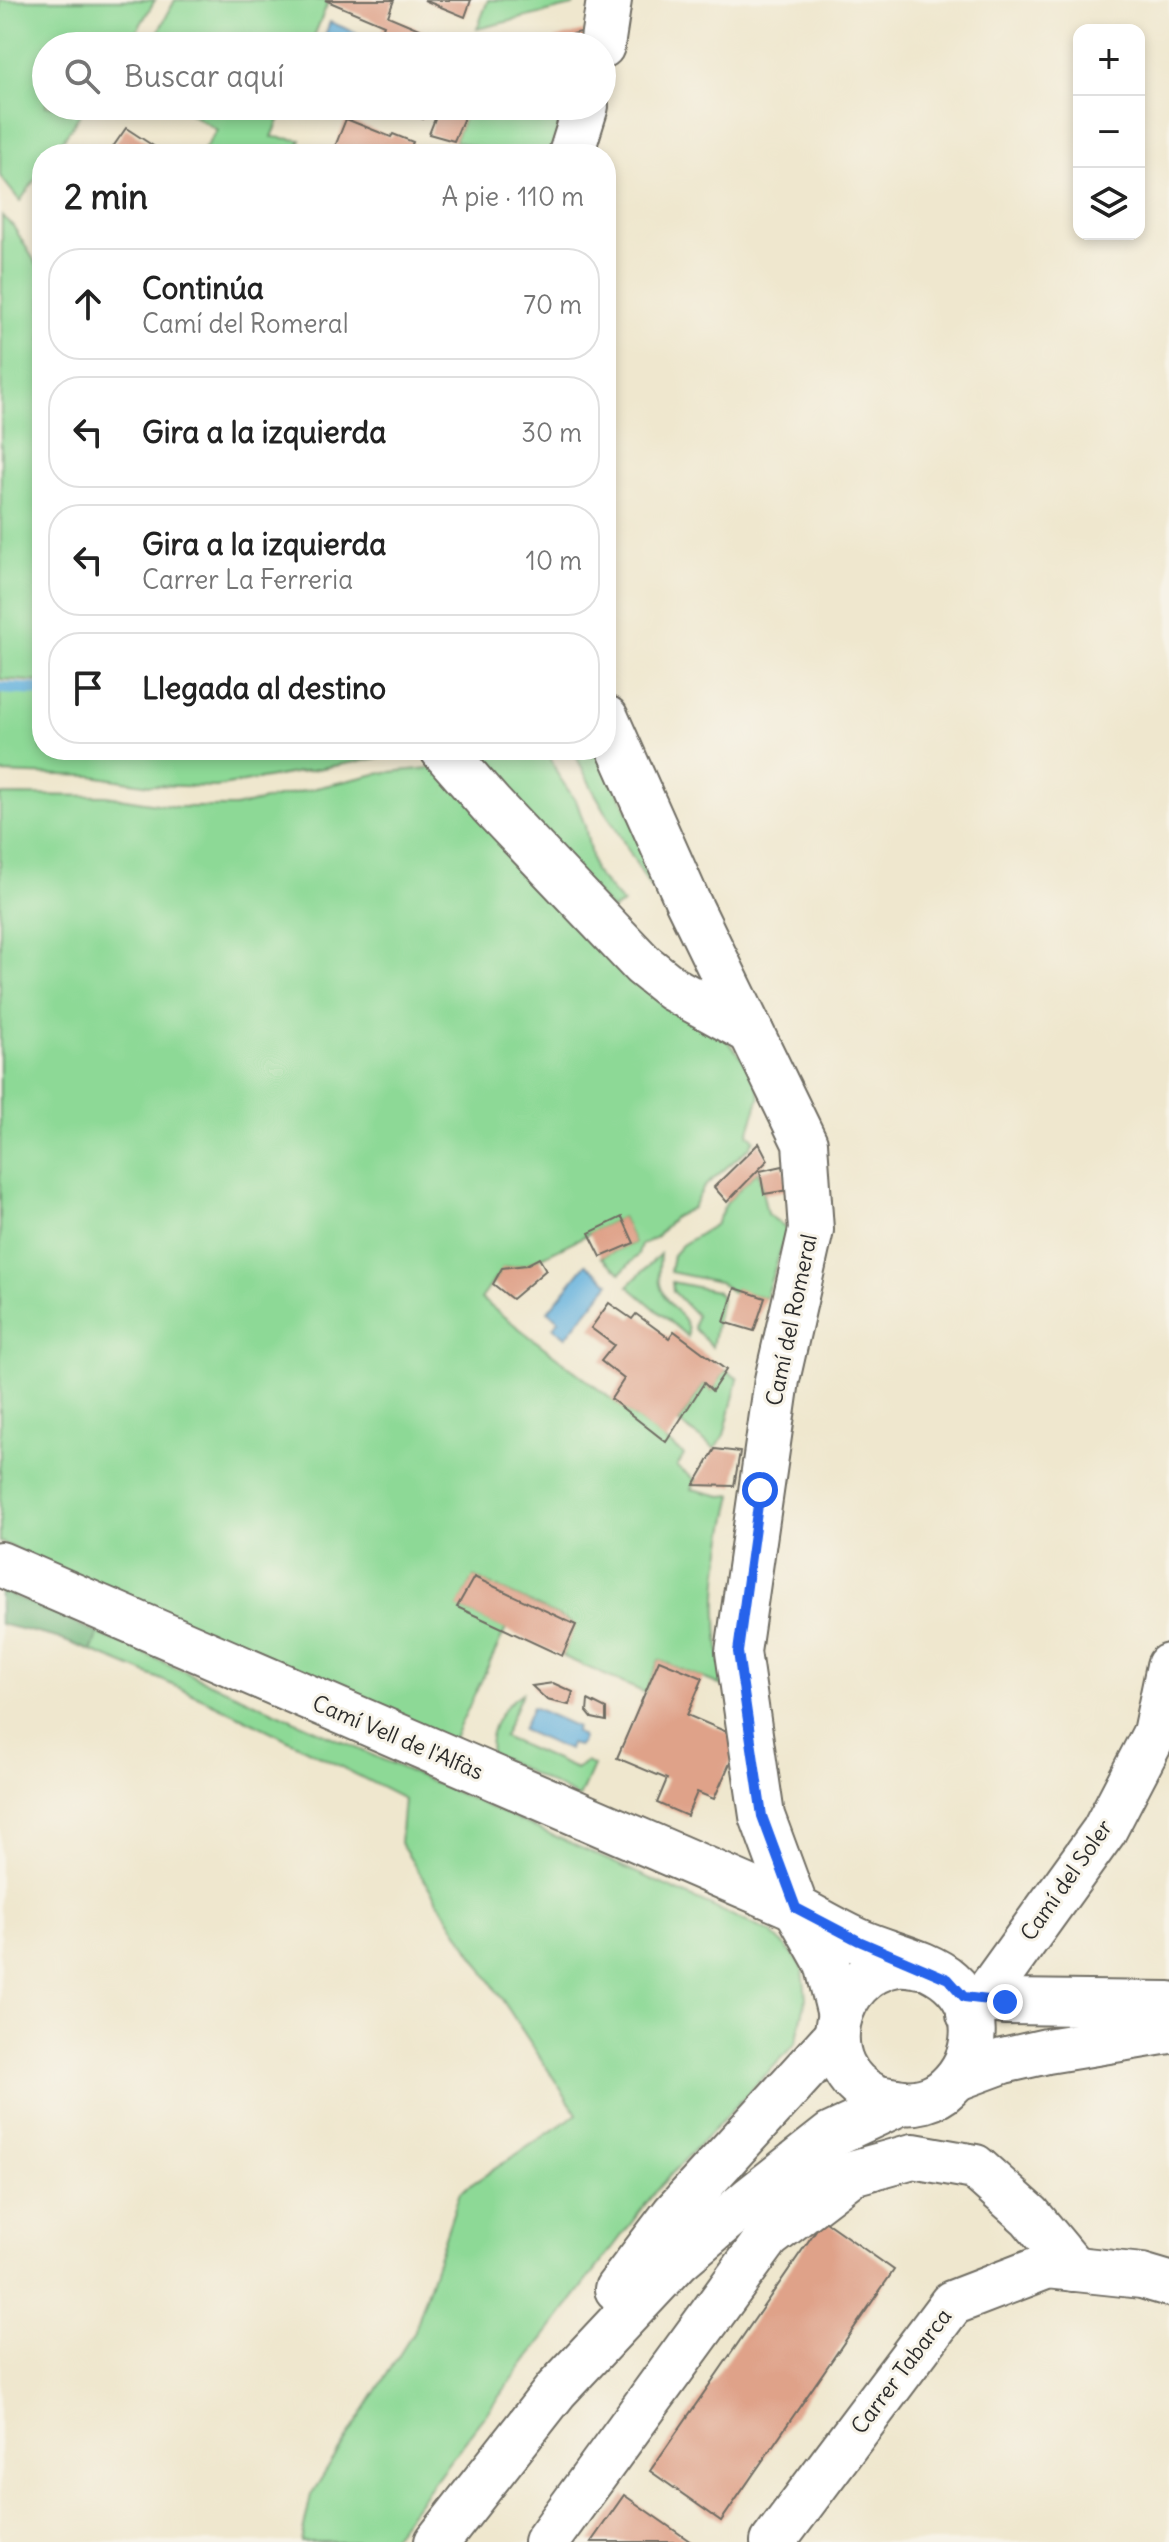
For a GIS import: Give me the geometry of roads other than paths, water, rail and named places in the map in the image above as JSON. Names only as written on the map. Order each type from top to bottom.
[{"type":"street","points":[[604,32],[609,0]]},
{"type":"street","points":[[574,144],[582,120]]},
{"type":"street","name":"Camí del Romeral","points":[[616,740],[687,900],[805,1143],[811,1230],[777,1380],[738,1652],[762,1816],[796,1908],[827,1963],[838,2026]]},
{"type":"street","points":[[452,760],[643,965],[673,989],[751,1032]]},
{"type":"street","name":"Camí Vell de l'Alfàs","points":[[0,1564],[796,1908],[859,1941],[921,1966]]},
{"type":"street","name":"Camí del Soler","points":[[972,2003],[1104,1831],[1155,1733],[1169,1666]]},
{"type":"street","points":[[897,1964],[921,1966],[948,1979],[972,2003],[974,2029],[971,2053],[957,2078],[931,2098],[908,2103],[874,2096],[855,2082],[841,2060],[838,2026],[843,2002],[866,1976],[897,1964]]},
{"type":"street","points":[[972,2003],[1169,2004]]},
{"type":"street","points":[[556,2390],[598,2314],[674,2214],[838,2026]]},
{"type":"street","points":[[957,2078],[1003,2061],[1047,2051],[1169,2031]]},
{"type":"street","points":[[437,2542],[556,2390],[678,2260],[831,2135],[902,2102]]},
{"type":"street","points":[[546,2542],[768,2237],[852,2173],[913,2156],[975,2167],[1030,2216],[1074,2269]]},
{"type":"street","name":"Carrer Tabarca","points":[[773,2542],[952,2303],[1048,2266],[1142,2276],[1169,2284]]},
{"type":"water","points":[[330,22],[355,32],[326,32]]},
{"type":"water","points":[[586,1264],[610,1283],[566,1337],[553,1327],[559,1320],[548,1311]]},
{"type":"water","points":[[532,1707],[577,1727],[575,1732],[582,1737],[581,1744],[570,1744],[568,1750],[522,1730]]},
{"type":"waterway","points":[[0,688],[32,690]]}]
